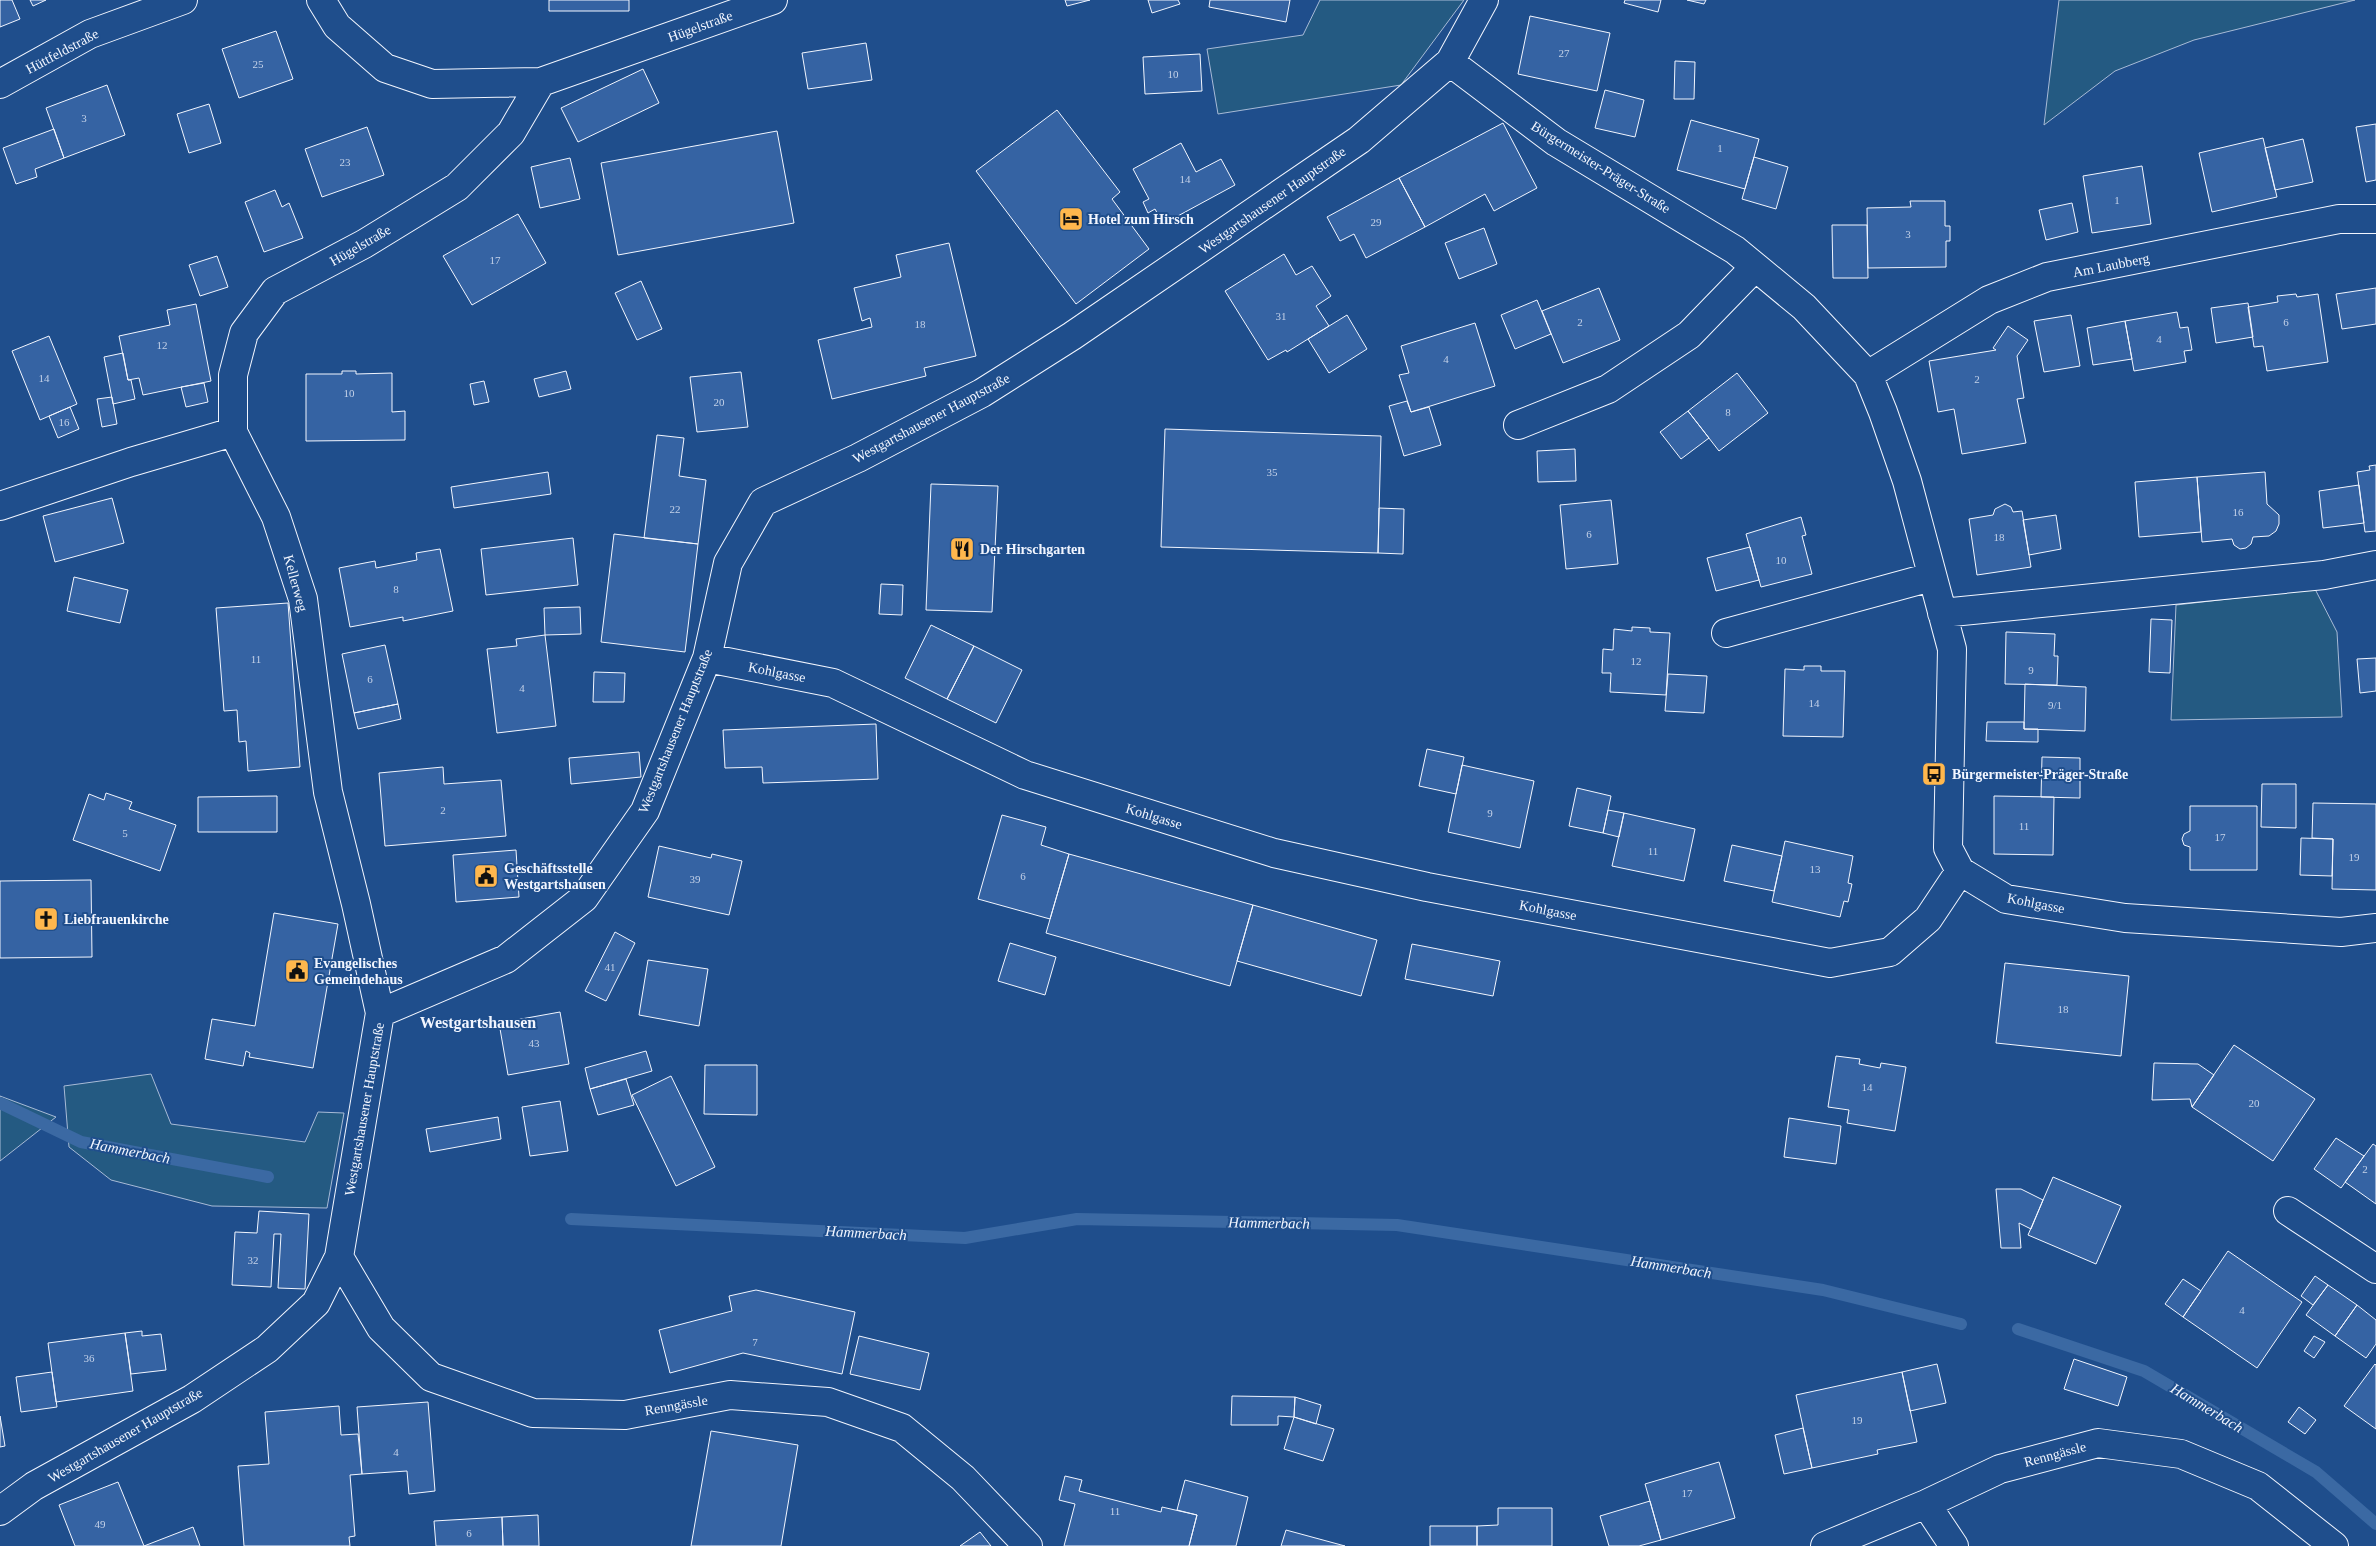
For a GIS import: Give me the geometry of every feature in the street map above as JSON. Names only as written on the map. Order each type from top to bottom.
[{"type":"street","name":"Hüttfeldstraße","points":[[0,84],[90,34],[183,0]]},
{"type":"street","name":"Hügelstraße","points":[[321,0],[337,26],[384,68],[432,84],[541,82],[773,0]]},
{"type":"street","name":"Westgartshausener Hauptstraße","points":[[0,1511],[34,1486],[171,1412],[267,1349],[316,1303],[339,1256],[380,1013],[506,959],[584,898],[645,811],[707,658],[728,563],[763,502],[858,458],[982,393],[1072,336],[1359,140],[1450,62],[1484,0]]},
{"type":"street","name":"Bürgermeister-Präger-Straße","points":[[1450,62],[1556,142],[1735,250],[1804,307],[1868,375],[1907,480],[1931,577],[1952,649],[1948,848],[1960,871]]},
{"type":"street","name":"Hügelstraße","points":[[234,432],[233,375],[244,333],[275,291],[364,244],[457,187],[511,132],[541,82]]},
{"type":"street","name":"Am Laubberg","points":[[1868,375],[1989,300],[2047,277],[2339,219],[2376,219]]},
{"type":"street","points":[[1518,425],[1608,389],[1689,335],[1755,266]]},
{"type":"street","points":[[0,506],[130,462],[234,432]]},
{"type":"street","name":"Kellerweg","points":[[234,432],[276,517],[303,599],[328,792],[380,1013]]},
{"type":"street","points":[[1942,613],[2324,575],[2376,565]]},
{"type":"street","points":[[1726,633],[1931,577]]},
{"type":"street","name":"Kohlgasse","points":[[707,658],[833,683],[1025,776],[1274,853],[1427,887],[1830,963],[1890,952],[1928,919],[1960,871],[2006,899],[2125,918],[2341,932],[2376,928]]},
{"type":"street","points":[[2288,1211],[2376,1269]]},
{"type":"street","name":"Renngässle","points":[[339,1256],[381,1328],[431,1377],[533,1414],[625,1414],[730,1396],[828,1402],[902,1428],[963,1478],[1028,1546]]},
{"type":"street","name":"Renngässle","points":[[1825,1546],[1926,1504],[2000,1469],[2098,1443],[2181,1454],[2258,1486],[2334,1546]]},
{"type":"street","points":[[1926,1504],[1954,1546]]},
{"type":"shaded area","points":[[1320,0],[1464,0],[1401,85],[1218,114],[1207,49],[1303,35]]},
{"type":"shaded area","points":[[2059,0],[2355,0],[2194,40],[2115,71],[2044,125]]},
{"type":"shaded area","points":[[2315,589],[2337,632],[2342,717],[2171,720],[2176,605]]},
{"type":"shaded area","points":[[151,1074],[171,1124],[305,1142],[318,1112],[344,1113],[327,1208],[212,1206],[111,1180],[69,1147],[64,1086]]},
{"type":"shaded area","points":[[0,1096],[56,1117],[0,1161]]},
{"type":"building","points":[[0,0],[12,0],[20,19],[0,27]]},
{"type":"building","points":[[30,0],[46,0],[33,6]]},
{"type":"building","points":[[549,0],[629,0],[629,11],[549,11]]},
{"type":"building","points":[[1065,0],[1090,0],[1067,6]]},
{"type":"building","points":[[1148,0],[1178,0],[1180,4],[1152,13]]},
{"type":"building","points":[[1210,0],[1290,0],[1286,22],[1209,7]]},
{"type":"building","points":[[1625,0],[1661,0],[1658,12],[1624,3]]},
{"type":"building","points":[[1687,0],[1706,0],[1704,4]]},
{"type":"building","points":[[1530,16],[1610,33],[1597,91],[1518,74]]},
{"type":"building","points":[[276,31],[293,79],[239,98],[222,49]]},
{"type":"building","points":[[866,43],[872,80],[808,89],[802,53]]},
{"type":"building","points":[[1200,54],[1202,91],[1145,94],[1143,57]]},
{"type":"building","points":[[1675,61],[1695,62],[1694,99],[1674,99]]},
{"type":"building","points":[[643,69],[659,103],[578,142],[561,108]]},
{"type":"building","points":[[107,85],[125,135],[64,158],[46,108]]},
{"type":"building","points":[[1605,90],[1644,100],[1635,137],[1595,128]]},
{"type":"building","points":[[209,104],[221,143],[189,153],[177,114]]},
{"type":"building","points":[[1057,110],[1120,192],[1112,199],[1149,249],[1076,304],[976,171]]},
{"type":"building","points":[[1691,120],[1759,139],[1745,189],[1677,170]]},
{"type":"building","points":[[1503,123],[1537,188],[1494,211],[1485,194],[1425,227],[1399,178]]},
{"type":"building","points":[[2376,124],[2376,180],[2366,182],[2356,127]]},
{"type":"building","points":[[367,127],[384,175],[322,197],[305,149]]},
{"type":"building","points":[[54,129],[64,158],[35,169],[37,177],[16,184],[3,148]]},
{"type":"building","points":[[777,131],[794,223],[618,255],[601,163]]},
{"type":"building","points":[[2263,138],[2277,197],[2212,212],[2199,153]]},
{"type":"building","points":[[2303,139],[2313,182],[2275,190],[2265,148]]},
{"type":"building","points":[[1181,143],[1196,172],[1221,159],[1235,185],[1163,224],[1155,209],[1148,213],[1143,202],[1149,199],[1133,169]]},
{"type":"building","points":[[1754,157],[1788,167],[1776,209],[1742,199]]},
{"type":"building","points":[[570,158],[580,199],[540,208],[531,167]]},
{"type":"building","points":[[2142,166],[2151,224],[2092,233],[2083,176]]},
{"type":"building","points":[[1399,178],[1425,227],[1366,258],[1354,234],[1340,241],[1327,217]]},
{"type":"building","points":[[275,190],[282,207],[289,203],[303,238],[264,252],[245,202]]},
{"type":"building","points":[[1910,201],[1945,201],[1945,226],[1950,226],[1950,241],[1946,241],[1946,267],[1868,268],[1867,208],[1911,207]]},
{"type":"building","points":[[2072,203],[2078,232],[2046,240],[2039,210]]},
{"type":"building","points":[[518,214],[546,263],[472,305],[443,256]]},
{"type":"building","points":[[1832,225],[1867,225],[1868,278],[1833,278]]},
{"type":"building","points":[[1484,228],[1497,264],[1459,279],[1445,243]]},
{"type":"building","points":[[949,243],[976,356],[924,368],[926,376],[832,399],[818,340],[872,327],[870,318],[862,321],[854,288],[901,277],[896,255]]},
{"type":"building","points":[[1284,254],[1296,275],[1312,266],[1331,296],[1316,306],[1329,326],[1287,352],[1286,350],[1268,360],[1225,291]]},
{"type":"building","points":[[217,256],[228,287],[200,296],[189,265]]},
{"type":"building","points":[[641,281],[662,329],[637,340],[615,293]]},
{"type":"building","points":[[1599,288],[1620,340],[1563,363],[1542,311]]},
{"type":"building","points":[[2376,288],[2376,324],[2342,329],[2336,294]]},
{"type":"building","points":[[2296,294],[2297,297],[2318,294],[2328,362],[2267,371],[2263,346],[2254,347],[2248,307],[2278,302],[2277,296]]},
{"type":"building","points":[[1537,300],[1551,334],[1515,349],[1501,315]]},
{"type":"building","points":[[2248,303],[2253,337],[2216,343],[2211,308]]},
{"type":"building","points":[[196,304],[211,381],[143,395],[139,378],[128,380],[119,336],[170,325],[167,310]]},
{"type":"building","points":[[2177,312],[2180,328],[2188,327],[2192,350],[2184,351],[2186,362],[2134,371],[2125,321]]},
{"type":"building","points":[[1347,315],[1367,349],[1329,373],[1308,339]]},
{"type":"building","points":[[2071,315],[2080,366],[2044,372],[2034,321]]},
{"type":"building","points":[[2125,321],[2132,359],[2093,365],[2087,328]]},
{"type":"building","points":[[1475,323],[1495,386],[1411,412],[1399,375],[1409,373],[1401,346]]},
{"type":"building","points":[[2008,326],[2028,340],[2017,356],[2024,398],[2017,399],[2026,443],[1962,454],[1954,409],[1938,412],[1929,361],[1996,350],[1993,348]]},
{"type":"building","points":[[49,336],[77,404],[40,420],[12,351]]},
{"type":"building","points":[[123,353],[128,380],[131,380],[135,399],[113,404],[104,357]]},
{"type":"building","points":[[342,371],[356,371],[356,374],[392,373],[392,412],[405,411],[405,440],[306,441],[306,374],[342,374]]},
{"type":"building","points":[[566,371],[571,389],[539,397],[534,379]]},
{"type":"building","points":[[741,372],[748,427],[697,432],[690,377]]},
{"type":"building","points":[[1737,373],[1768,413],[1719,451],[1688,411]]},
{"type":"building","points":[[484,381],[489,402],[474,405],[470,384]]},
{"type":"building","points":[[204,383],[208,402],[186,407],[181,387]]},
{"type":"building","points":[[112,397],[117,424],[102,427],[97,399]]},
{"type":"building","points":[[1407,401],[1411,412],[1429,407],[1441,445],[1404,456],[1389,406]]},
{"type":"building","points":[[70,407],[79,429],[58,438],[49,416]]},
{"type":"building","points":[[1688,411],[1709,438],[1681,459],[1660,432]]},
{"type":"building","points":[[1165,429],[1381,436],[1378,553],[1161,547]]},
{"type":"building","points":[[657,435],[684,438],[679,476],[706,480],[698,544],[644,538]]},
{"type":"building","points":[[1575,449],[1576,481],[1538,482],[1537,451]]},
{"type":"building","points":[[2376,465],[2376,531],[2365,532],[2357,472],[2370,470],[2369,466]]},
{"type":"building","points":[[548,472],[551,494],[454,508],[451,487]]},
{"type":"building","points":[[2265,472],[2267,504],[2279,515],[2279,524],[2276,531],[2269,536],[2253,537],[2251,544],[2246,548],[2240,549],[2234,545],[2232,539],[2202,542],[2197,477]]},
{"type":"building","points":[[2197,477],[2201,532],[2139,537],[2135,482]]},
{"type":"building","points":[[931,484],[998,486],[992,612],[926,610]]},
{"type":"building","points":[[2359,485],[2364,523],[2323,528],[2319,491]]},
{"type":"building","points":[[112,498],[124,543],[55,562],[43,516]]},
{"type":"building","points":[[1611,500],[1618,564],[1566,569],[1560,505]]},
{"type":"building","points":[[2005,504],[2011,507],[2013,512],[2022,511],[2031,567],[1977,575],[1969,519],[1993,515],[1995,509]]},
{"type":"building","points":[[1379,508],[1404,509],[1403,554],[1378,553]]},
{"type":"building","points":[[2056,515],[2061,549],[2029,555],[2023,520]]},
{"type":"building","points":[[1801,517],[1806,535],[1802,536],[1812,574],[1761,587],[1746,534]]},
{"type":"building","points":[[614,534],[698,544],[685,652],[601,642]]},
{"type":"building","points":[[573,538],[578,585],[486,595],[481,549]]},
{"type":"building","points":[[1750,547],[1759,580],[1716,591],[1707,558]]},
{"type":"building","points":[[440,549],[453,611],[403,621],[403,617],[350,627],[339,568],[375,561],[376,568],[417,560],[416,553]]},
{"type":"building","points":[[74,577],[128,590],[120,623],[67,611]]},
{"type":"building","points":[[881,584],[903,585],[902,615],[879,614]]},
{"type":"building","points":[[288,603],[300,767],[248,771],[246,741],[239,742],[237,710],[224,711],[216,608]]},
{"type":"building","points":[[580,607],[581,634],[545,635],[544,608]]},
{"type":"building","points":[[2151,619],[2172,620],[2170,673],[2149,672]]},
{"type":"building","points":[[931,625],[974,646],[947,699],[905,678]]},
{"type":"building","points":[[1632,627],[1650,628],[1650,632],[1670,633],[1666,695],[1610,692],[1611,673],[1602,673],[1603,649],[1613,650],[1614,629],[1632,631]]},
{"type":"building","points":[[2006,632],[2055,634],[2054,656],[2058,656],[2057,685],[2005,684]]},
{"type":"building","points":[[545,635],[556,726],[497,733],[487,649],[517,646],[516,639]]},
{"type":"building","points":[[385,645],[398,704],[354,713],[342,654]]},
{"type":"building","points":[[974,646],[1022,670],[996,723],[947,699]]},
{"type":"building","points":[[2376,658],[2376,691],[2360,693],[2357,659]]},
{"type":"building","points":[[1804,666],[1821,666],[1821,671],[1845,671],[1843,737],[1783,736],[1785,669],[1804,670]]},
{"type":"building","points":[[594,672],[625,673],[624,702],[593,702]]},
{"type":"building","points":[[1668,674],[1707,676],[1704,713],[1665,711]]},
{"type":"building","points":[[2025,684],[2086,687],[2085,731],[2024,729]]},
{"type":"building","points":[[398,704],[401,719],[358,729],[354,713]]},
{"type":"building","points":[[1987,722],[2024,722],[2024,729],[2038,729],[2038,742],[1986,741]]},
{"type":"building","points":[[876,724],[878,779],[763,783],[762,767],[725,768],[723,730]]},
{"type":"building","points":[[1427,749],[1464,757],[1456,794],[1419,786]]},
{"type":"building","points":[[639,752],[641,777],[571,784],[569,758]]},
{"type":"building","points":[[2042,757],[2080,758],[2080,798],[2041,797]]},
{"type":"building","points":[[1462,765],[1534,781],[1520,848],[1448,832]]},
{"type":"building","points":[[443,767],[444,784],[501,780],[506,836],[385,846],[379,773]]},
{"type":"building","points":[[2262,784],[2296,784],[2296,828],[2261,827]]},
{"type":"building","points":[[1577,788],[1611,796],[1603,833],[1569,826]]},
{"type":"building","points":[[106,793],[132,802],[129,809],[176,825],[160,871],[73,840],[89,794],[104,800]]},
{"type":"building","points":[[277,796],[277,832],[198,832],[198,797]]},
{"type":"building","points":[[1994,796],[2054,797],[2053,855],[1994,854]]},
{"type":"building","points":[[2313,803],[2376,804],[2376,890],[2332,889],[2333,839],[2312,838]]},
{"type":"building","points":[[2190,806],[2257,806],[2257,870],[2190,870],[2190,847],[2184,845],[2182,839],[2184,834],[2190,831]]},
{"type":"building","points":[[1608,810],[1624,813],[1619,837],[1603,833]]},
{"type":"building","points":[[1624,813],[1695,829],[1684,881],[1612,866]]},
{"type":"building","points":[[1002,815],[1046,827],[1041,845],[1069,854],[1050,919],[978,899]]},
{"type":"building","points":[[2301,838],[2333,839],[2332,876],[2300,875]]},
{"type":"building","points":[[1785,841],[1853,856],[1848,883],[1852,884],[1848,902],[1844,901],[1840,917],[1772,902]]},
{"type":"building","points":[[1732,845],[1782,856],[1774,891],[1724,881]]},
{"type":"building","points":[[659,846],[711,858],[712,854],[742,861],[729,915],[648,897]]},
{"type":"building","name":"Geschäftsstelle Westgartshausen","points":[[516,850],[519,897],[456,902],[453,855]]},
{"type":"building","points":[[1069,854],[1253,905],[1230,986],[1046,933]]},
{"type":"building","name":"Liebfrauenkirche","points":[[91,880],[92,957],[0,958],[0,881]]},
{"type":"building","points":[[1253,905],[1377,940],[1361,996],[1237,961]]},
{"type":"building","name":"Evangelisches Gemeindehaus","points":[[274,913],[338,924],[313,1068],[249,1057],[250,1053],[246,1051],[243,1066],[205,1059],[212,1019],[255,1026]]},
{"type":"building","points":[[615,932],[635,943],[606,1001],[585,991]]},
{"type":"building","points":[[1010,943],[1056,957],[1045,995],[998,981]]},
{"type":"building","points":[[1412,944],[1500,961],[1493,996],[1405,979]]},
{"type":"building","points":[[648,960],[708,969],[699,1026],[639,1015]]},
{"type":"building","points":[[2005,963],[2129,976],[2121,1056],[1996,1043]]},
{"type":"building","points":[[560,1012],[569,1064],[508,1075],[499,1023]]},
{"type":"building","points":[[2234,1045],[2315,1099],[2273,1161],[2192,1107]]},
{"type":"building","points":[[646,1051],[652,1071],[590,1089],[585,1068]]},
{"type":"building","points":[[1836,1056],[1860,1059],[1859,1064],[1880,1068],[1881,1063],[1906,1067],[1895,1131],[1847,1123],[1849,1110],[1828,1107]]},
{"type":"building","points":[[2154,1063],[2198,1064],[2214,1075],[2192,1107],[2190,1099],[2152,1100]]},
{"type":"building","points":[[705,1065],[757,1065],[757,1115],[704,1114]]},
{"type":"building","points":[[671,1076],[715,1167],[676,1186],[632,1095]]},
{"type":"building","points":[[626,1079],[634,1105],[598,1115],[590,1089]]},
{"type":"building","points":[[560,1101],[568,1151],[530,1156],[522,1107]]},
{"type":"building","points":[[498,1117],[501,1139],[430,1152],[426,1129]]},
{"type":"building","points":[[1789,1118],[1841,1126],[1836,1164],[1784,1157]]},
{"type":"building","points":[[2336,1138],[2364,1156],[2341,1188],[2314,1169]]},
{"type":"building","points":[[2373,1144],[2376,1146],[2376,1204],[2345,1182]]},
{"type":"building","points":[[2053,1177],[2121,1206],[2096,1264],[2028,1235]]},
{"type":"building","points":[[1996,1189],[2021,1189],[2043,1200],[2031,1229],[2019,1223],[2021,1248],[2001,1248]]},
{"type":"building","points":[[259,1211],[309,1214],[305,1289],[278,1288],[281,1234],[274,1234],[271,1287],[232,1285],[235,1232],[257,1233]]},
{"type":"building","points":[[2228,1251],[2302,1302],[2257,1368],[2183,1317]]},
{"type":"building","points":[[2315,1276],[2328,1285],[2313,1305],[2301,1296]]},
{"type":"building","points":[[2183,1279],[2201,1291],[2183,1317],[2165,1304]]},
{"type":"building","points":[[2328,1285],[2357,1305],[2335,1336],[2306,1315]]},
{"type":"building","points":[[756,1290],[855,1312],[842,1374],[743,1353],[670,1373],[659,1330],[732,1311],[729,1296]]},
{"type":"building","points":[[2357,1305],[2376,1320],[2376,1344],[2366,1358],[2335,1336]]},
{"type":"building","points":[[142,1331],[142,1336],[161,1334],[166,1370],[131,1374],[125,1333]]},
{"type":"building","points":[[125,1333],[133,1391],[56,1402],[48,1343]]},
{"type":"building","points":[[859,1336],[929,1353],[920,1390],[850,1374]]},
{"type":"building","points":[[2314,1336],[2325,1342],[2314,1358],[2304,1351]]},
{"type":"building","points":[[2074,1359],[2127,1377],[2118,1406],[2064,1389]]},
{"type":"building","points":[[1937,1364],[1946,1403],[1910,1411],[1902,1372]]},
{"type":"building","points":[[2376,1365],[2376,1429],[2344,1406]]},
{"type":"building","points":[[52,1372],[57,1407],[21,1412],[16,1377]]},
{"type":"building","points":[[1902,1372],[1917,1442],[1877,1450],[1878,1454],[1812,1468],[1796,1395]]},
{"type":"building","points":[[1232,1396],[1295,1397],[1294,1417],[1278,1416],[1278,1425],[1231,1425]]},
{"type":"building","points":[[1295,1397],[1321,1405],[1316,1424],[1294,1417]]},
{"type":"building","points":[[428,1402],[435,1491],[409,1494],[407,1471],[362,1474],[357,1407]]},
{"type":"building","points":[[339,1406],[341,1435],[358,1434],[362,1474],[350,1475],[355,1536],[349,1537],[350,1546],[244,1546],[238,1466],[269,1464],[265,1412]]},
{"type":"building","points":[[2299,1407],[2316,1420],[2305,1434],[2288,1422]]},
{"type":"building","points":[[0,1416],[5,1446],[0,1447]]},
{"type":"building","points":[[1294,1417],[1334,1429],[1323,1461],[1284,1449]]},
{"type":"building","points":[[1803,1428],[1812,1468],[1784,1474],[1775,1435]]},
{"type":"building","points":[[711,1431],[798,1445],[781,1546],[691,1546]]},
{"type":"building","points":[[1719,1462],[1735,1518],[1661,1540],[1645,1484]]},
{"type":"building","points":[[1065,1476],[1082,1480],[1079,1491],[1161,1512],[1162,1507],[1197,1515],[1189,1546],[1064,1546],[1075,1504],[1059,1500]]},
{"type":"building","points":[[1185,1480],[1248,1497],[1236,1546],[1189,1546],[1197,1515],[1177,1510]]},
{"type":"building","points":[[118,1482],[144,1546],[75,1546],[59,1505]]},
{"type":"building","points":[[1650,1501],[1661,1540],[1639,1546],[1609,1546],[1600,1516]]},
{"type":"building","points":[[1498,1508],[1552,1508],[1552,1546],[1477,1546],[1477,1526],[1498,1525]]},
{"type":"building","points":[[538,1515],[539,1546],[503,1546],[502,1517]]},
{"type":"building","points":[[502,1517],[503,1546],[436,1546],[434,1521]]},
{"type":"building","points":[[1430,1526],[1477,1526],[1477,1546],[1430,1546]]},
{"type":"building","points":[[193,1527],[200,1546],[144,1546]]},
{"type":"building","points":[[1286,1530],[1345,1546],[1281,1546]]},
{"type":"building","points":[[980,1532],[991,1546],[960,1546]]},
{"type":"waterway","name":"Hammerbach","points":[[0,1103],[81,1142],[268,1177]]},
{"type":"waterway","name":"Hammerbach","points":[[571,1219],[965,1238],[1077,1219],[1397,1225],[1823,1290],[1961,1324]]},
{"type":"waterway","name":"Hammerbach","points":[[2018,1329],[2144,1371],[2316,1472],[2376,1524]]},
{"type":"place","name":"Hotel zum Hirsch","points":[[1071,219]]},
{"type":"place","name":"Der Hirschgarten","points":[[962,549]]},
{"type":"place","name":"Bürgermeister-Präger-Straße","points":[[1934,774]]},
{"type":"place","name":"Geschäftsstelle Westgartshausen","points":[[486,876]]},
{"type":"place","name":"Liebfrauenkirche","points":[[46,919]]},
{"type":"place","name":"Evangelisches Gemeindehaus","points":[[297,971]]},
{"type":"district","name":"Westgartshausen","points":[[478,1022]]}]
